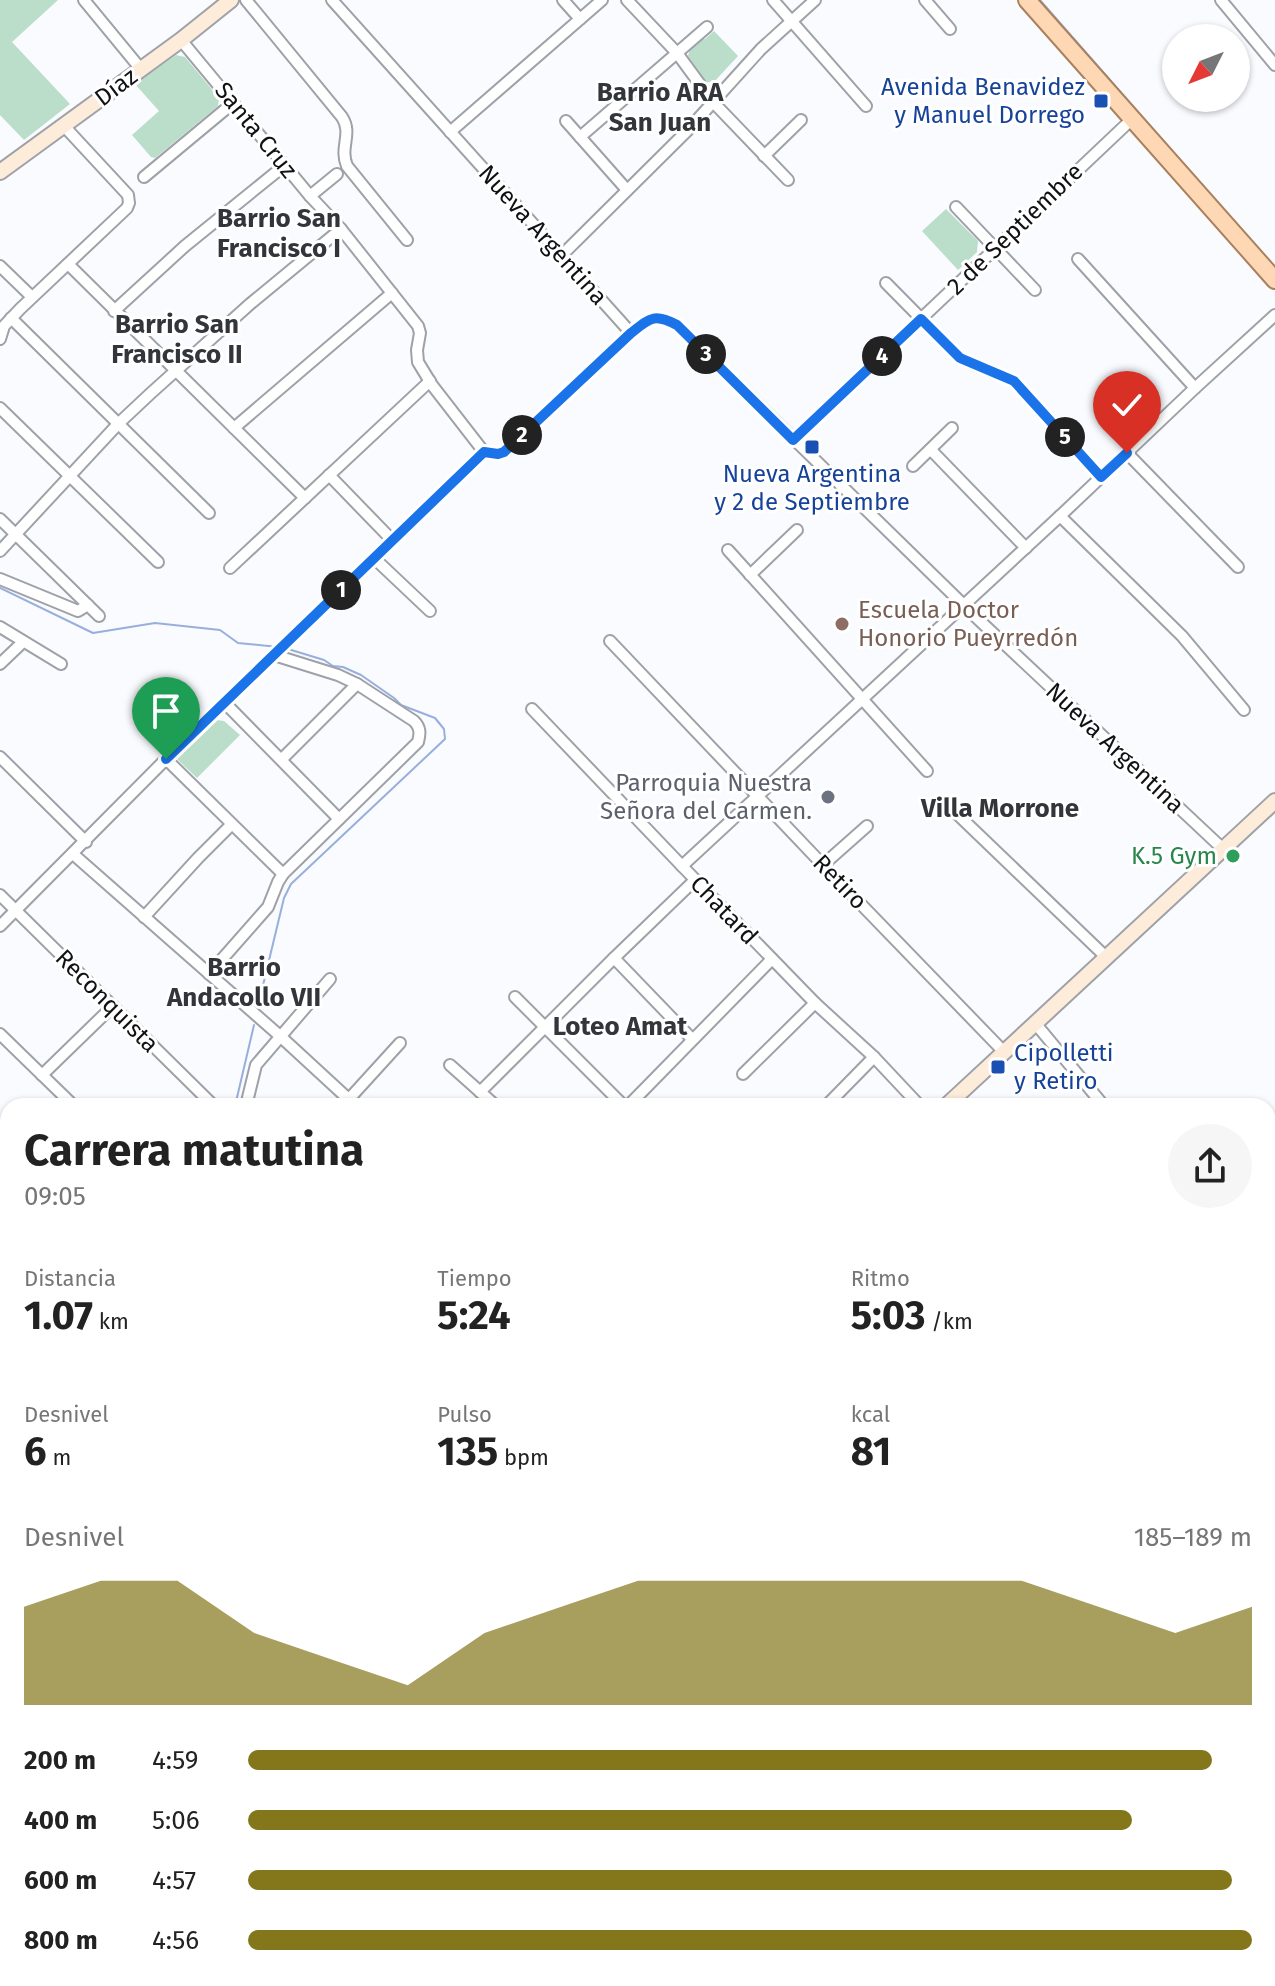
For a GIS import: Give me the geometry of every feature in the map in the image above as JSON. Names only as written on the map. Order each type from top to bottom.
[{"type":"main road","points":[[1027,0],[1275,280]]},
{"type":"street","points":[[84,0],[140,68]]},
{"type":"street","name":"Díaz","points":[[0,172],[231,0]]},
{"type":"street","points":[[246,0],[346,124],[348,129],[343,153],[347,166],[407,240]]},
{"type":"street","name":"Nueva Argentina","points":[[332,0],[631,333],[653,318],[663,318],[677,325],[963,605],[1223,849]]},
{"type":"street","points":[[563,0],[580,19]]},
{"type":"street","points":[[450,132],[602,0]]},
{"type":"street","points":[[627,0],[677,53],[713,102],[788,180]]},
{"type":"street","points":[[773,0],[866,106]]},
{"type":"street","points":[[561,256],[761,49],[815,0]]},
{"type":"street","points":[[925,0],[950,29]]},
{"type":"street","points":[[1224,1],[1275,65]]},
{"type":"street","points":[[580,137],[707,27]]},
{"type":"street","name":"Santa Cruz","points":[[181,40],[341,229],[418,326],[418,362],[430,381]]},
{"type":"street","points":[[144,177],[233,103]]},
{"type":"street","name":"2 de Septiembre","points":[[793,440],[1132,119]]},
{"type":"street","points":[[764,156],[801,120]]},
{"type":"street","points":[[566,121],[627,190]]},
{"type":"street","points":[[0,339],[4,326],[11,318],[129,203],[128,195],[64,126]]},
{"type":"street","points":[[114,311],[185,246],[285,165]]},
{"type":"street","points":[[310,196],[337,174]]},
{"type":"street","points":[[956,207],[1035,290]]},
{"type":"street","points":[[0,551],[119,423],[250,304],[341,229]]},
{"type":"street","points":[[1078,259],[1195,388]]},
{"type":"street","points":[[68,264],[305,498]]},
{"type":"street","points":[[0,266],[32,297]]},
{"type":"street","points":[[886,283],[960,358],[1014,381],[1101,477]]},
{"type":"street","points":[[234,428],[392,293]]},
{"type":"street","points":[[682,866],[1275,315]]},
{"type":"street","points":[[11,318],[209,513]]},
{"type":"street","points":[[230,568],[430,381],[484,452],[498,454],[504,452],[631,333]]},
{"type":"street","points":[[0,408],[158,562]]},
{"type":"street","points":[[913,466],[952,428]]},
{"type":"street","points":[[931,450],[1026,548]]},
{"type":"street","points":[[0,926],[166,759],[484,452]]},
{"type":"street","points":[[1127,453],[1238,567]]},
{"type":"street","points":[[329,475],[392,540]]},
{"type":"street","points":[[1060,516],[1182,636],[1244,710]]},
{"type":"street","points":[[0,519],[99,616]]},
{"type":"street","points":[[750,575],[797,530]]},
{"type":"street","points":[[728,550],[927,771]]},
{"type":"street","points":[[374,558],[430,611]]},
{"type":"street","points":[[0,579],[78,611],[88,605]]},
{"type":"street","points":[[0,627],[61,664]]},
{"type":"street","name":"Retiro","points":[[610,641],[1004,1052]]},
{"type":"street","points":[[0,664],[23,642]]},
{"type":"street","points":[[209,974],[268,907],[283,874],[418,742],[420,733],[414,721],[357,684],[276,653]]},
{"type":"street","points":[[282,759],[357,684]]},
{"type":"street","points":[[225,703],[339,819]]},
{"type":"street","name":"Chatard","points":[[532,709],[815,1003],[874,1057],[912,1098]]},
{"type":"street","points":[[0,757],[86,842]]},
{"type":"street","points":[[166,759],[283,874]]},
{"type":"street","points":[[0,776],[9,766]]},
{"type":"street","points":[[955,1098],[1275,801]]},
{"type":"street","points":[[955,812],[1106,957]]},
{"type":"street","points":[[144,917],[231,825]]},
{"type":"street","points":[[823,865],[867,826]]},
{"type":"street","points":[[73,854],[348,1098]]},
{"type":"street","points":[[480,1092],[695,880]]},
{"type":"street","name":"Reconquista","points":[[0,895],[206,1098]]},
{"type":"street","points":[[614,958],[692,1039]]},
{"type":"street","points":[[634,1098],[772,959]]},
{"type":"street","points":[[248,1098],[256,1065],[330,979]]},
{"type":"street","points":[[515,997],[618,1098]]},
{"type":"street","points":[[743,1074],[815,1003]]},
{"type":"street","points":[[42,1075],[113,1006]]},
{"type":"street","points":[[1035,1023],[1097,1098]]},
{"type":"street","points":[[0,1034],[66,1098]]},
{"type":"street","points":[[357,1098],[400,1043]]},
{"type":"street","points":[[834,1098],[874,1057]]},
{"type":"street","points":[[450,1065],[487,1098]]},
{"type":"green space","points":[[0,0],[58,0],[12,42],[70,104],[24,140],[0,115]]},
{"type":"green space","points":[[714,31],[738,56],[714,82],[707,82],[688,56],[690,49]]},
{"type":"green space","points":[[176,55],[185,57],[219,98],[218,106],[155,158],[132,135],[159,111],[135,84]]},
{"type":"green space","points":[[946,209],[978,241],[977,252],[958,270],[922,231]]},
{"type":"green space","points":[[217,720],[224,721],[240,735],[197,778],[177,759]]},
{"type":"waterway","points":[[1040,0],[1258,249]]},
{"type":"waterway","points":[[0,588],[93,633],[155,623],[220,630],[238,643],[278,647]]},
{"type":"waterway","points":[[258,1006],[284,898],[291,884],[445,739],[444,729],[435,718],[401,705],[361,675],[288,649]]},
{"type":"waterway","points":[[237,1098],[254,1025]]},
{"type":"place","name":"Avenida Benavidez y Manuel Dorrego","points":[[1101,101]]},
{"type":"place","name":"Nueva Argentina y 2 de Septiembre","points":[[812,447]]},
{"type":"place","name":"Escuela Doctor Honorio Pueyrredón","points":[[842,624]]},
{"type":"place","name":"Parroquia Nuestra Señora del Carmen.","points":[[828,797]]},
{"type":"place","name":"K.5 Gym","points":[[1233,856]]},
{"type":"place","name":"Cipolletti y Retiro","points":[[998,1067]]},
{"type":"district","name":"Barrio ARA San Juan","points":[[660,107]]},
{"type":"district","name":"Barrio San Francisco I","points":[[279,233]]},
{"type":"district","name":"Barrio San Francisco II","points":[[177,339]]},
{"type":"district","name":"Villa Morrone","points":[[1000,808]]},
{"type":"district","name":"Barrio Andacollo VII","points":[[244,982]]},
{"type":"district","name":"Loteo Amat","points":[[620,1026]]},
{"type":"route","points":[[166,759],[484,452],[504,452],[631,333],[653,318],[663,318],[677,325],[793,440],[921,319],[960,358],[1014,381],[1101,477],[1127,453]]}]
